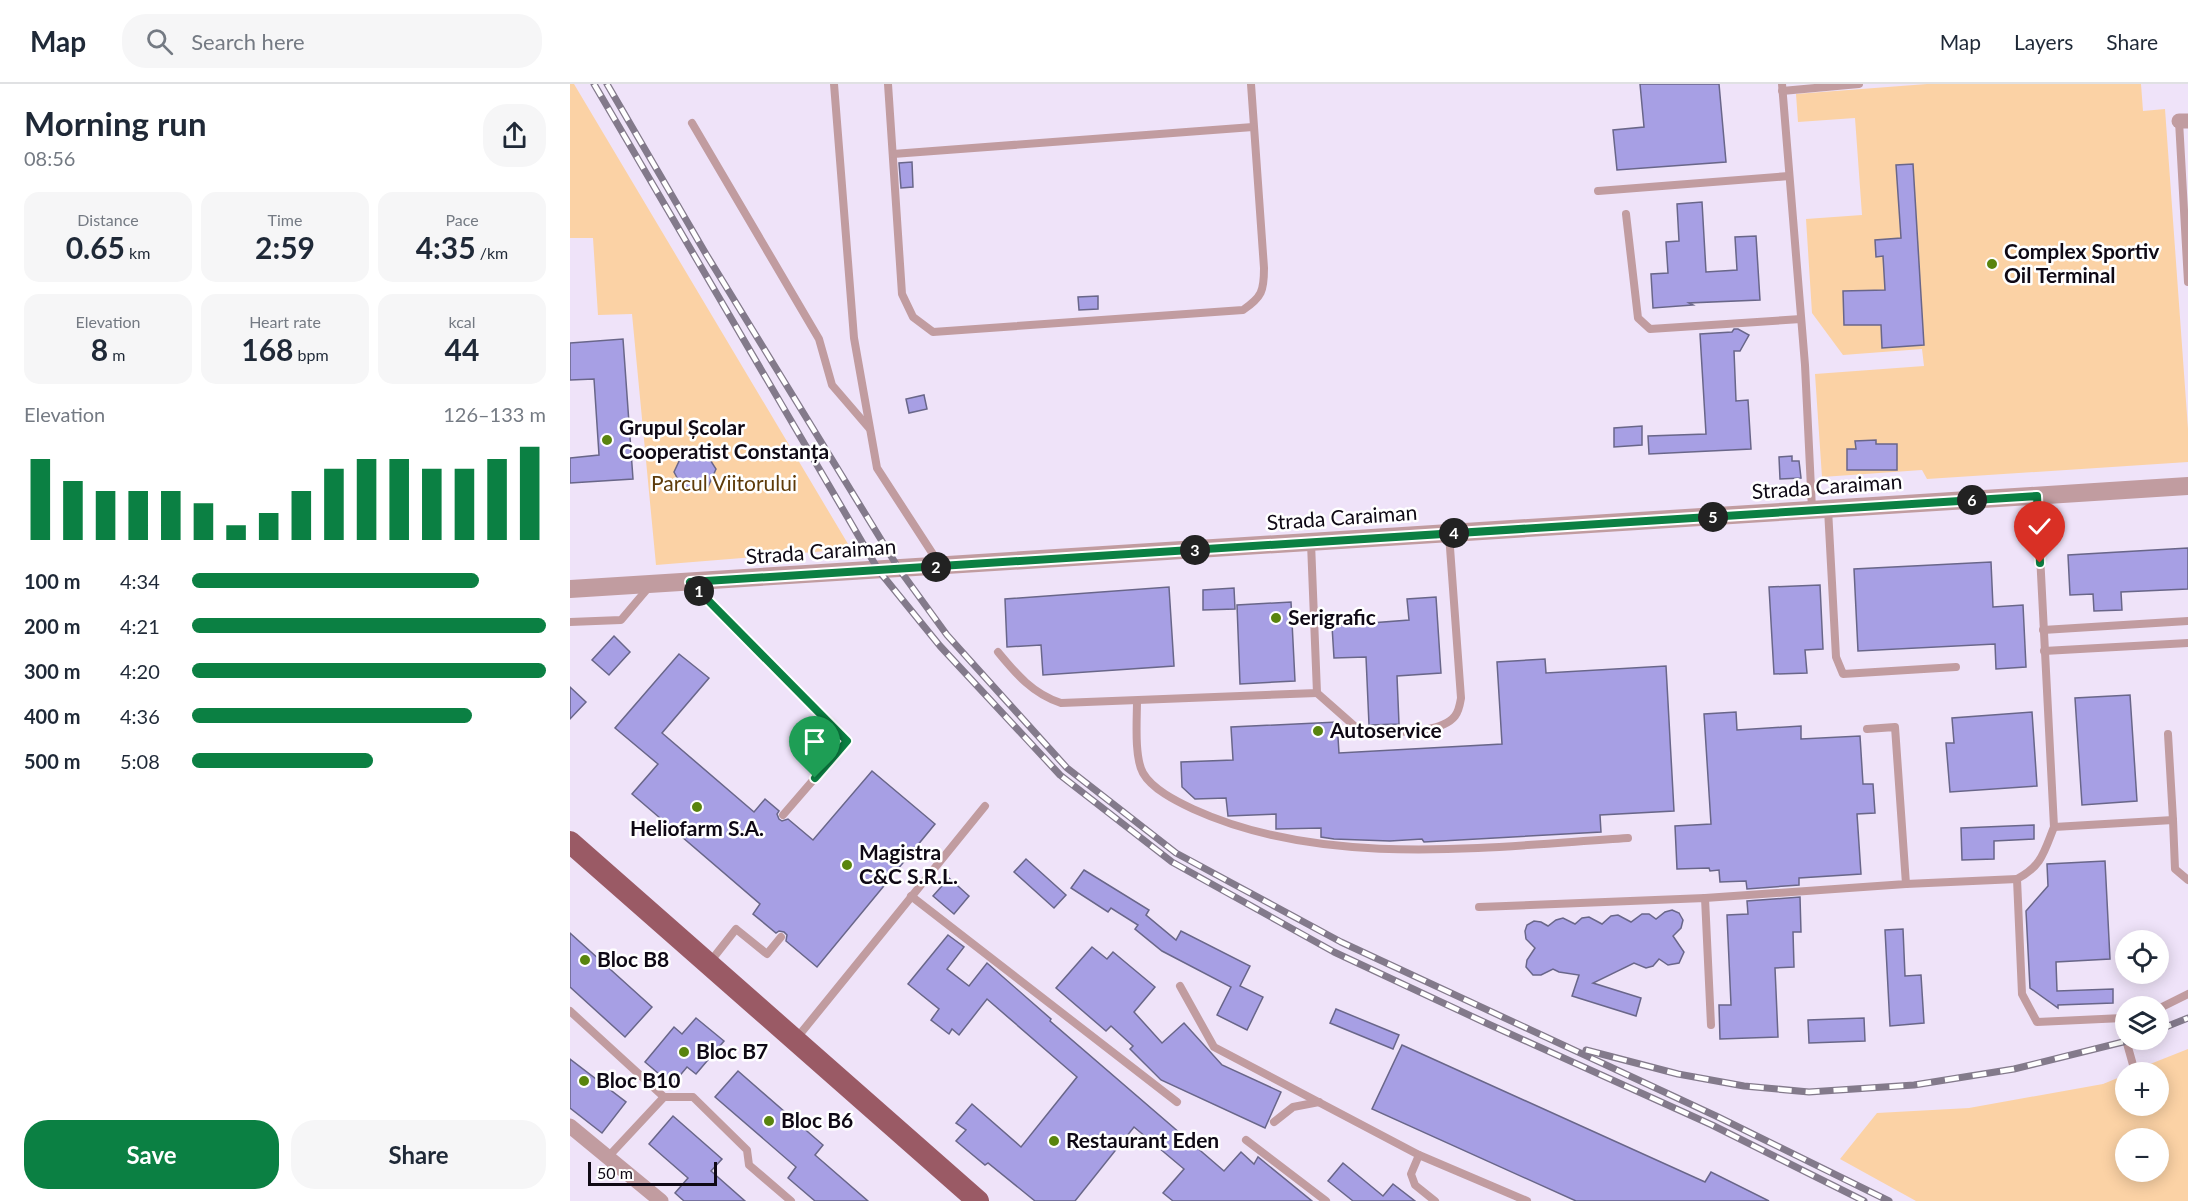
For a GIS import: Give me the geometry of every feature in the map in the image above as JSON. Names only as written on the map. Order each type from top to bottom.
[{"type":"main road","points":[[570,842],[978,1201]]},
{"type":"street","name":"Strada Caraiman","points":[[570,590],[2188,486]]},
{"type":"street","points":[[570,1126],[661,1201]]},
{"type":"lane","points":[[834,84],[854,338],[877,468],[941,566]]},
{"type":"lane","points":[[888,84],[902,294],[914,317],[933,332],[1243,310],[1256,300],[1264,287],[1251,84]]},
{"type":"lane","points":[[1859,84],[1782,88],[1801,319],[1836,657],[1843,674],[1956,667]]},
{"type":"lane","points":[[2183,121],[2188,282]]},
{"type":"lane","points":[[692,123],[819,339],[832,386],[870,430]]},
{"type":"lane","points":[[893,154],[1253,128]]},
{"type":"lane","points":[[1598,191],[1789,176]]},
{"type":"lane","points":[[1626,214],[1638,318],[1650,329],[1801,319]]},
{"type":"lane","points":[[1479,907],[1705,898],[2017,879],[2033,870],[2043,855],[2054,827],[2037,496]]},
{"type":"lane","points":[[998,652],[1034,690],[1060,703],[1317,693],[1354,726],[1369,733],[1432,729],[1454,718],[1459,711],[1461,698],[1449,534]]},
{"type":"lane","points":[[1311,543],[1317,693]]},
{"type":"lane","points":[[690,582],[847,741],[783,815]]},
{"type":"lane","points":[[570,622],[621,620],[651,585]]},
{"type":"lane","points":[[2043,630],[2188,621]]},
{"type":"lane","points":[[2044,651],[2188,643]]},
{"type":"lane","points":[[1137,701],[1139,765],[1144,776],[1181,804],[1217,820],[1305,843],[1349,846],[1454,849],[1628,838]]},
{"type":"lane","points":[[1867,729],[1895,727],[1906,884]]},
{"type":"lane","points":[[2168,734],[2175,868],[2188,880]]},
{"type":"lane","points":[[795,1040],[985,806]]},
{"type":"lane","points":[[2054,827],[2173,820]]},
{"type":"lane","points":[[2017,879],[2022,994],[2037,1023],[2115,1019]]},
{"type":"lane","points":[[911,896],[1177,1102]]},
{"type":"lane","points":[[1705,898],[1711,1025]]},
{"type":"lane","points":[[708,964],[736,929],[766,954],[781,937]]},
{"type":"lane","points":[[1180,986],[1214,1047],[1419,1155],[1527,1201]]},
{"type":"lane","points":[[2169,1004],[2188,994]]},
{"type":"lane","points":[[570,1011],[664,1097],[693,1097],[747,1150],[749,1165],[791,1201]]},
{"type":"lane","points":[[608,1157],[664,1097]]},
{"type":"lane","points":[[1274,1122],[1293,1107],[1319,1102]]},
{"type":"lane","points":[[1246,1140],[1326,1201]]},
{"type":"lane","points":[[1419,1155],[1411,1174],[1415,1185],[1435,1201]]},
{"type":"green space","name":"Parcul Viitorului","points":[[570,84],[574,84],[851,549],[656,565],[632,314],[598,315],[593,238],[570,238]]},
{"type":"green space","name":"Complex Sportiv Oil Terminal","points":[[1927,84],[2141,84],[2143,111],[2165,109],[2188,429],[2188,462],[1927,479],[1922,470],[1822,477],[1815,374],[1924,366],[1922,349],[1843,355],[1812,313],[1806,219],[1862,215],[1855,118],[1798,122],[1796,94]]},
{"type":"green space","points":[[2188,1049],[2188,1201],[1916,1201],[1840,1159],[1877,1113],[1969,1108],[2103,1084],[2115,1079],[2115,1116],[2169,1116],[2169,1062],[2155,1062]]},
{"type":"building","points":[[1640,84],[1719,84],[1726,162],[1617,170],[1613,130],[1644,127]]},
{"type":"building","points":[[912,162],[913,187],[901,188],[899,163]]},
{"type":"building","points":[[1913,164],[1924,345],[1882,348],[1881,325],[1844,325],[1843,291],[1885,290],[1883,256],[1876,257],[1875,240],[1901,238],[1896,165]]},
{"type":"building","points":[[1702,202],[1706,272],[1737,270],[1735,237],[1756,236],[1760,300],[1689,303],[1693,305],[1653,308],[1651,274],[1668,273],[1666,242],[1679,241],[1677,204]]},
{"type":"building","points":[[1098,296],[1098,309],[1079,310],[1078,297]]},
{"type":"building","points":[[1734,329],[1749,335],[1740,351],[1734,351],[1736,401],[1748,400],[1751,449],[1649,454],[1648,436],[1706,434],[1700,334],[1732,332]]},
{"type":"building","points":[[623,339],[633,479],[570,483],[570,458],[599,455],[594,379],[570,380],[570,343]]},
{"type":"building","points":[[924,395],[927,409],[909,413],[906,399]]},
{"type":"building","points":[[1642,426],[1642,445],[1614,447],[1614,428]]},
{"type":"building","points":[[1876,440],[1876,444],[1897,444],[1897,470],[1847,470],[1847,449],[1856,449],[1855,441]]},
{"type":"building","points":[[696,452],[709,458],[716,469],[708,487],[695,491],[681,485],[674,472],[681,457]]},
{"type":"building","points":[[1792,456],[1792,461],[1799,461],[1801,478],[1780,479],[1779,457]]},
{"type":"building","points":[[2188,548],[2188,589],[2121,592],[2122,610],[2094,611],[2093,594],[2070,595],[2068,555]]},
{"type":"building","points":[[1991,562],[1993,607],[2023,605],[2026,667],[1996,669],[1995,644],[1858,651],[1854,569]]},
{"type":"building","points":[[1820,585],[1823,649],[1805,650],[1807,673],[1774,674],[1769,587]]},
{"type":"building","points":[[1169,587],[1174,666],[1043,675],[1041,645],[1007,647],[1005,599]]},
{"type":"building","points":[[1234,588],[1235,609],[1203,610],[1203,590]]},
{"type":"building","points":[[1436,597],[1441,673],[1397,676],[1399,724],[1369,725],[1366,657],[1334,658],[1332,626],[1409,620],[1407,599]]},
{"type":"building","points":[[1291,602],[1295,681],[1240,684],[1237,605]]},
{"type":"building","points":[[614,636],[630,652],[609,675],[592,660]]},
{"type":"building","points":[[679,654],[709,678],[662,733],[754,812],[765,799],[779,811],[777,814],[779,819],[782,821],[788,819],[813,840],[872,771],[935,824],[817,967],[786,941],[787,935],[784,932],[776,933],[753,914],[760,904],[632,794],[658,764],[615,728]]},
{"type":"building","points":[[1545,659],[1546,673],[1666,666],[1674,811],[1600,815],[1601,832],[1424,842],[1422,839],[1390,841],[1334,839],[1321,837],[1321,828],[1276,829],[1276,814],[1228,816],[1226,798],[1195,799],[1182,787],[1181,762],[1233,760],[1231,727],[1337,722],[1339,753],[1502,744],[1497,662]]},
{"type":"building","points":[[570,687],[586,702],[570,719]]},
{"type":"building","points":[[2130,695],[2137,801],[2082,805],[2075,698]]},
{"type":"building","points":[[1736,712],[1737,730],[1801,726],[1801,739],[1860,736],[1863,784],[1873,784],[1875,813],[1857,814],[1861,874],[1799,878],[1799,885],[1747,889],[1746,881],[1720,882],[1719,870],[1677,869],[1675,826],[1711,824],[1704,714]]},
{"type":"building","points":[[2032,712],[2037,786],[1950,792],[1946,743],[1954,743],[1952,718]]},
{"type":"building","points":[[2034,825],[2034,839],[1994,841],[1994,859],[1962,860],[1961,828]]},
{"type":"building","points":[[1026,859],[1066,895],[1054,908],[1014,872]]},
{"type":"building","points":[[2105,861],[2110,959],[2056,962],[2057,991],[2113,989],[2113,1003],[2058,1005],[2058,1008],[2030,988],[2026,911],[2048,886],[2047,864]]},
{"type":"building","points":[[1084,870],[1149,910],[1146,915],[1176,940],[1181,931],[1250,966],[1240,986],[1263,997],[1247,1030],[1217,1015],[1231,987],[1162,951],[1135,929],[1138,925],[1111,908],[1108,912],[1071,888]]},
{"type":"building","points":[[949,878],[969,896],[954,914],[933,896]]},
{"type":"building","points":[[1800,897],[1801,932],[1793,932],[1794,967],[1775,968],[1778,1037],[1720,1039],[1719,1005],[1731,1005],[1727,915],[1748,914],[1747,901]]},
{"type":"building","points":[[1672,910],[1679,913],[1683,920],[1681,928],[1673,936],[1684,952],[1679,963],[1668,965],[1659,959],[1653,966],[1646,968],[1634,963],[1593,983],[1641,998],[1636,1016],[1572,996],[1579,975],[1553,969],[1541,975],[1533,975],[1526,967],[1527,960],[1535,948],[1526,939],[1525,931],[1527,925],[1534,921],[1548,926],[1563,918],[1575,924],[1582,918],[1589,917],[1602,924],[1611,916],[1618,915],[1631,922],[1642,914],[1649,914],[1656,919]]},
{"type":"building","points":[[1903,929],[1905,976],[1921,975],[1924,1023],[1890,1026],[1885,930]]},
{"type":"building","name":"Bloc B8","points":[[570,933],[652,1007],[625,1037],[570,987]]},
{"type":"building","points":[[948,935],[964,947],[947,969],[969,986],[987,963],[1051,1019],[1050,1021],[1224,1171],[1241,1152],[1254,1164],[1258,1157],[1312,1201],[1173,1201],[1163,1193],[1184,1169],[1134,1127],[1075,1201],[1035,1201],[988,1163],[985,1165],[956,1141],[966,1130],[956,1123],[972,1104],[1021,1147],[1077,1077],[987,999],[959,1035],[952,1029],[949,1034],[931,1020],[939,1009],[908,984]]},
{"type":"building","points":[[1092,947],[1107,959],[1113,952],[1155,987],[1134,1012],[1162,1043],[1184,1023],[1222,1065],[1281,1092],[1265,1128],[1161,1080],[1130,1049],[1133,1046],[1111,1026],[1106,1031],[1056,988]]},
{"type":"building","points":[[1336,1009],[1399,1035],[1393,1049],[1330,1023]]},
{"type":"building","name":"Bloc B7","points":[[696,1018],[724,1041],[696,1074],[687,1067],[672,1085],[645,1062],[674,1027],[682,1034]]},
{"type":"building","points":[[1864,1018],[1865,1041],[1809,1043],[1808,1020]]},
{"type":"building","points":[[1402,1045],[1705,1182],[1711,1172],[1769,1201],[1576,1201],[1372,1109]]},
{"type":"building","name":"Bloc B10","points":[[570,1059],[626,1102],[602,1133],[570,1108]]},
{"type":"building","name":"Bloc B6","points":[[738,1071],[823,1145],[815,1155],[868,1201],[815,1201],[788,1178],[796,1167],[715,1097]]},
{"type":"building","points":[[673,1116],[722,1159],[711,1171],[745,1201],[684,1201],[675,1193],[688,1178],[649,1144]]},
{"type":"building","points":[[1343,1163],[1383,1196],[1393,1184],[1415,1201],[1353,1201],[1328,1181]]},
{"type":"railway","points":[[594,84],[879,571],[940,646],[1060,775],[1172,862],[1334,952],[1712,1125],[1864,1201]]},
{"type":"railway","points":[[607,84],[706,254],[899,569],[947,635],[1067,768],[1176,853],[1341,942],[1716,1116],[1889,1201]]},
{"type":"railway","points":[[2169,1026],[2188,1018]]},
{"type":"railway","points":[[1586,1050],[1678,1074],[1744,1086],[1809,1092],[1914,1085],[2014,1069],[2115,1044]]},
{"type":"place","name":"Complex Sportiv Oil Terminal","points":[[1992,264]]},
{"type":"place","name":"Grupul Școlar Cooperatist Constanța","points":[[607,440]]},
{"type":"place","name":"Serigrafic","points":[[1276,618]]},
{"type":"place","name":"Autoservice","points":[[1318,731]]},
{"type":"place","name":"Heliofarm S.A.","points":[[697,807]]},
{"type":"place","name":"Magistra C&C S.R.L.","points":[[847,865]]},
{"type":"place","name":"Bloc B8","points":[[585,960]]},
{"type":"place","name":"Bloc B7","points":[[684,1052]]},
{"type":"place","name":"Bloc B10","points":[[584,1081]]},
{"type":"place","name":"Bloc B6","points":[[769,1121]]},
{"type":"place","name":"Restaurant Eden","points":[[1054,1141]]},
{"type":"route","points":[[815,778],[847,741],[690,582],[2037,496],[2040,563]]}]
